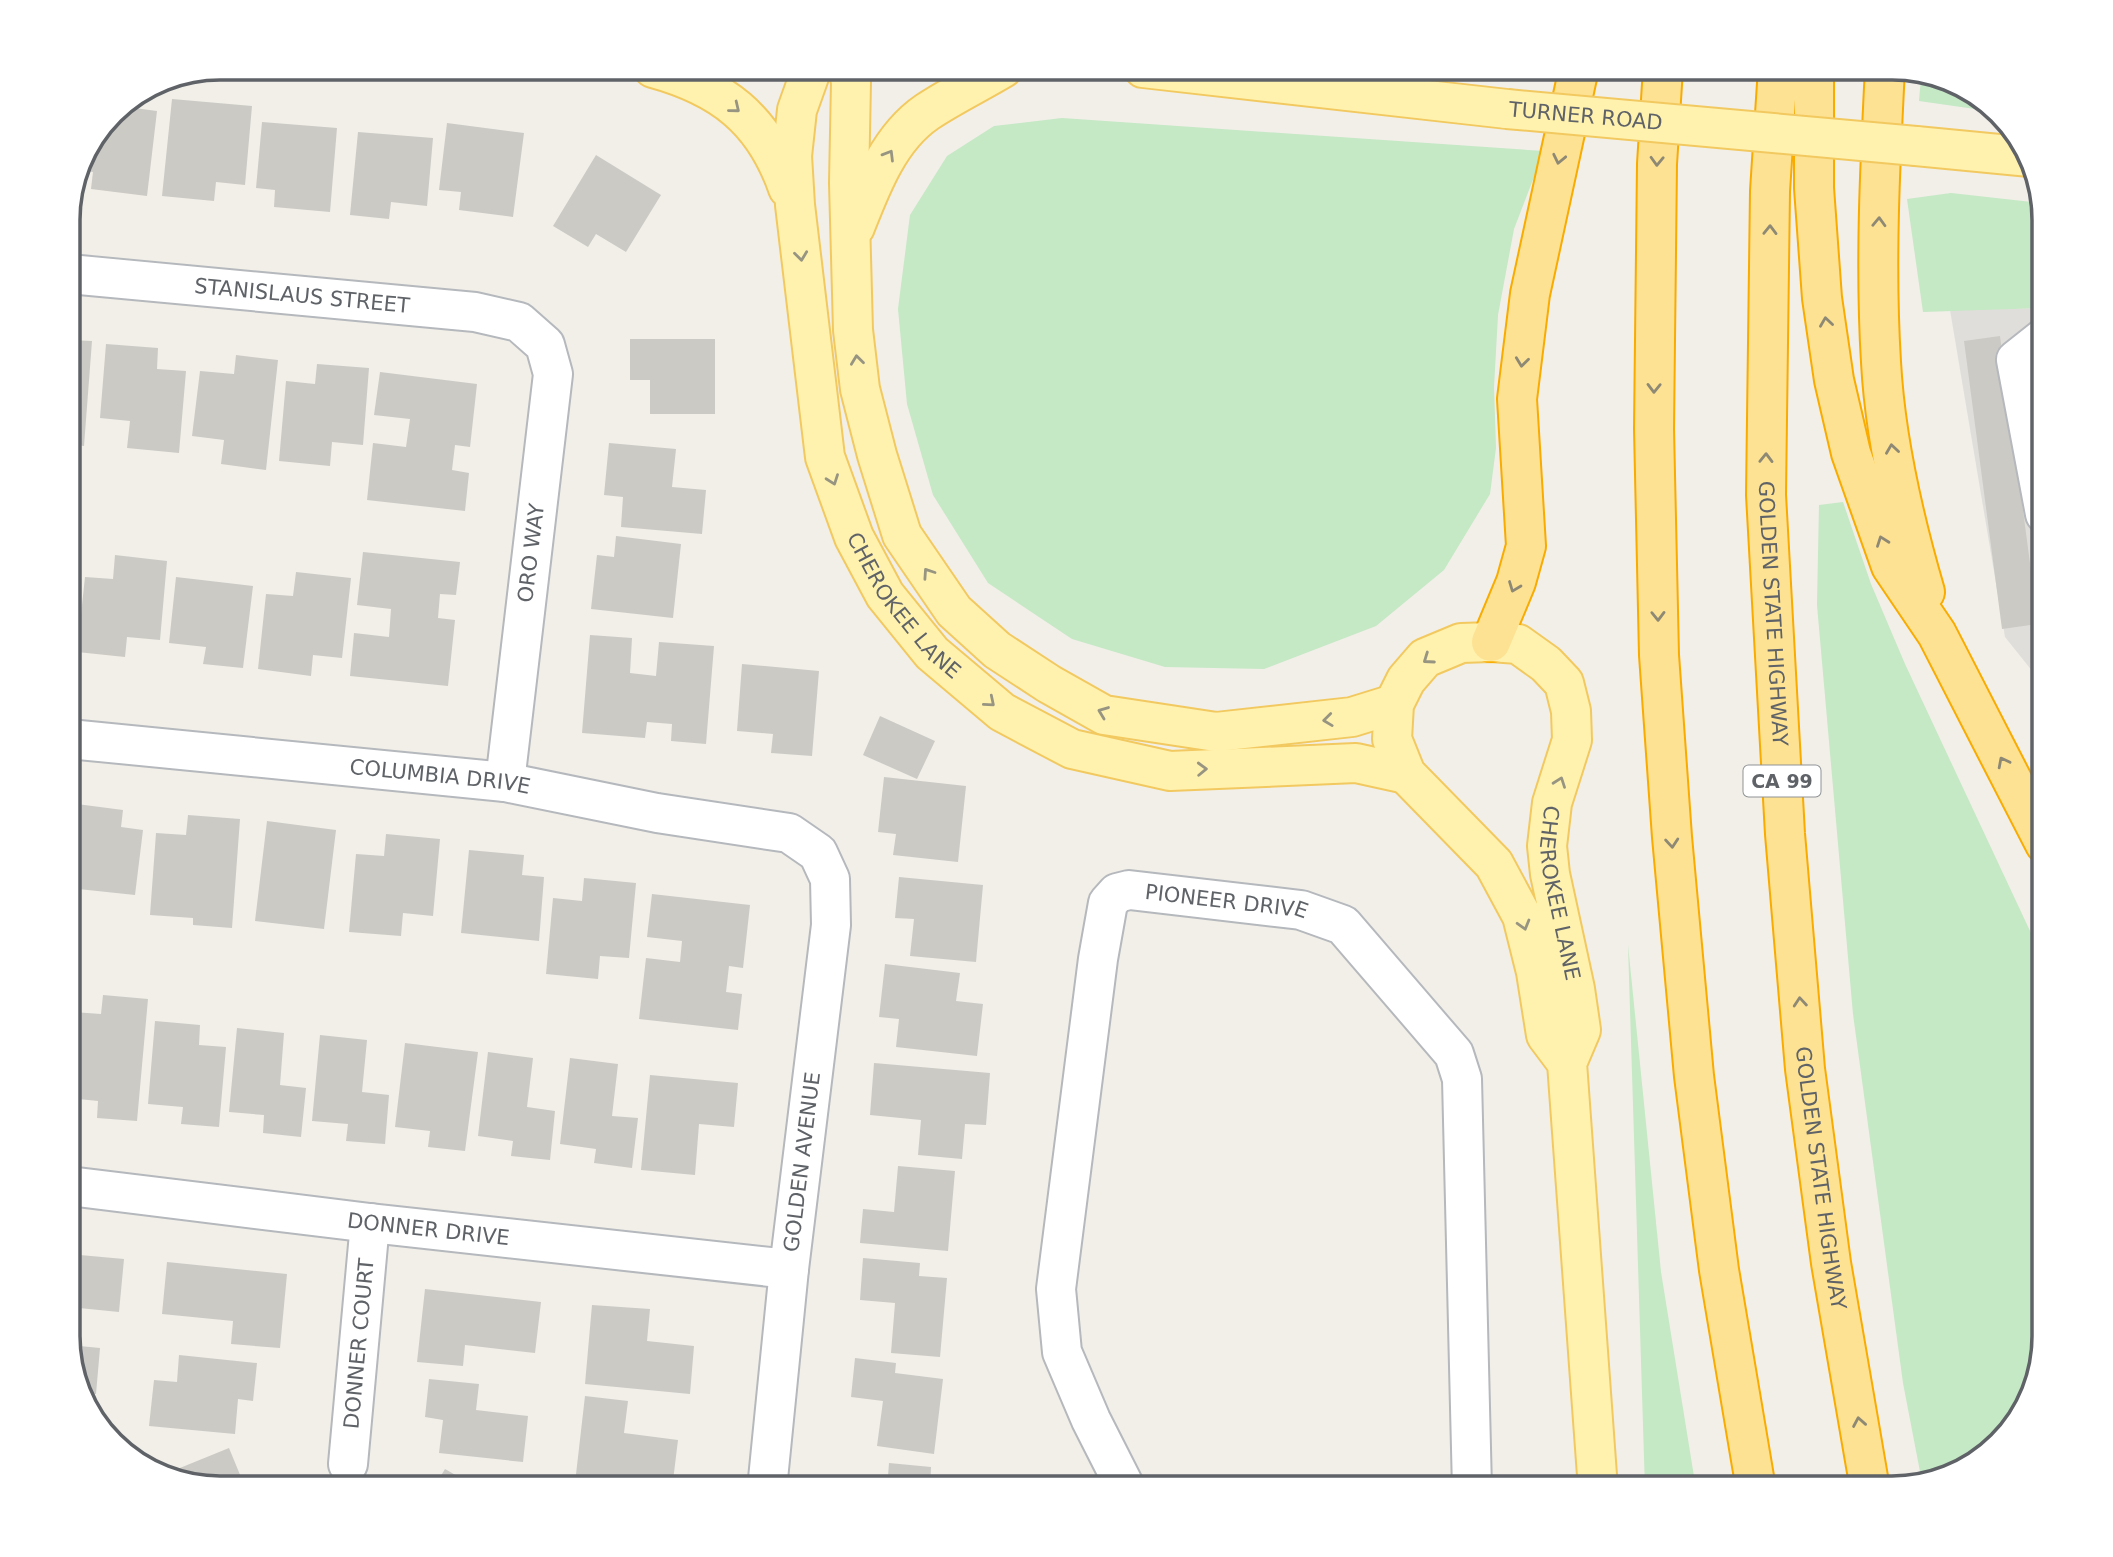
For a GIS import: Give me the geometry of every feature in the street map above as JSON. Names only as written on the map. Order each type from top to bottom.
[{"type":"highway","points":[[1492,642],[1516,582],[1526,545],[1517,399],[1530,294],[1576,80]]},
{"type":"highway","points":[[1662,80],[1657,164],[1654,429],[1658,656],[1694,1076],[1719,1270],[1754,1476]]},
{"type":"highway","name":"GOLDEN STATE HIGHWAY","points":[[1777,80],[1770,191],[1766,495],[1773,648],[1786,847],[1805,1069],[1831,1263],[1868,1476]]},
{"type":"highway","points":[[1814,80],[1814,188],[1822,298],[1834,380],[1851,453],[1891,566],[1937,634],[2032,818]]},
{"type":"highway","points":[[1885,80],[1878,260],[1881,364],[1896,473],[1915,558],[1937,634]]},
{"type":"main road","name":"TURNER ROAD","points":[[1253,80],[1507,109],[2017,156]]},
{"type":"main road","points":[[689,81],[709,88],[740,110],[764,138],[781,167],[794,205]]},
{"type":"main road","name":"CHEROKEE LANE","points":[[807,81],[797,110],[792,156],[794,205],[825,457],[854,537],[885,595],[932,653],[1002,712],[1072,749],[1170,771],[1356,763],[1406,774]]},
{"type":"main road","name":"CHEROKEE LANE","points":[[851,81],[849,183],[853,330],[860,389],[902,535],[954,611],[997,650],[1104,715],[1216,732],[1352,717],[1394,704]]},
{"type":"main road","points":[[851,239],[871,186],[895,145],[925,113],[981,81]]},
{"type":"main road","name":"CHEROKEE LANE","points":[[1567,1063],[1546,1035],[1536,972],[1522,916],[1494,864],[1406,774],[1392,739],[1394,704],[1406,680],[1425,658],[1461,643],[1518,644],[1546,664],[1564,683],[1571,711],[1572,740],[1552,803],[1547,846],[1550,874],[1576,989],[1581,1030],[1567,1063],[1597,1476]]},
{"type":"street","name":"STANISLAUS STREET","points":[[81,275],[475,312],[519,322],[531,333]]},
{"type":"street","name":"ORO WAY","points":[[505,782],[553,374],[545,345],[531,333]]},
{"type":"street","points":[[2032,347],[2015,360],[2032,428]]},
{"type":"street","name":"COLUMBIA DRIVE","points":[[81,739],[505,782],[657,813],[789,833],[804,844]]},
{"type":"street","name":"GOLDEN AVENUE","points":[[768,1476],[789,1269],[831,925],[830,879],[818,853],[804,844]]},
{"type":"street","name":"PIONEER DRIVE","points":[[1119,1476],[1091,1420],[1062,1352],[1056,1289],[1098,959],[1108,903],[1117,893],[1129,890],[1301,910],[1343,925],[1454,1054],[1462,1079],[1472,1476]]},
{"type":"street","name":"DONNER DRIVE","points":[[81,1187],[370,1223],[789,1269]]},
{"type":"street","name":"DONNER COURT","points":[[348,1464],[370,1223]]},
{"type":"shaded area","points":[[2032,308],[2032,671],[2005,637],[1950,310]]},
{"type":"green space","points":[[1921,83],[1955,95],[1979,110],[1919,101]]},
{"type":"green space","points":[[1062,118],[1544,151],[1514,229],[1498,315],[1494,387],[1496,448],[1490,494],[1444,570],[1376,626],[1264,669],[1165,667],[1072,639],[988,583],[933,495],[907,404],[898,309],[910,215],[947,156],[994,126]]},
{"type":"green space","points":[[1951,193],[2031,202],[2032,308],[1923,312],[1907,199]]},
{"type":"green space","points":[[1843,502],[1871,584],[1905,664],[2032,935],[2030,1364],[2014,1407],[1985,1442],[1955,1462],[1920,1473],[1903,1383],[1853,1014],[1817,605],[1819,505]]},
{"type":"green space","points":[[1628,945],[1661,1272],[1694,1476],[1645,1476]]},
{"type":"building","points":[[172,99],[252,106],[245,185],[216,182],[214,201],[162,196]]},
{"type":"building","points":[[137,108],[157,111],[147,196],[91,189],[93,172],[89,171],[95,158],[121,121]]},
{"type":"building","points":[[262,122],[337,128],[330,212],[274,207],[275,190],[256,188]]},
{"type":"building","points":[[447,123],[524,133],[513,217],[459,210],[461,192],[439,190]]},
{"type":"building","points":[[358,132],[433,138],[427,206],[391,202],[389,219],[350,215]]},
{"type":"building","points":[[596,155],[661,195],[626,252],[596,234],[588,247],[553,226]]},
{"type":"building","points":[[2000,336],[2032,579],[2032,625],[2002,629],[1964,341]]},
{"type":"building","points":[[630,339],[715,339],[715,414],[650,414],[650,380],[630,380]]},
{"type":"building","points":[[81,341],[92,341],[84,446],[81,446]]},
{"type":"building","points":[[106,344],[158,348],[157,369],[186,371],[179,453],[127,448],[130,421],[100,418]]},
{"type":"building","points":[[236,355],[278,360],[266,470],[221,464],[224,440],[192,436],[200,371],[234,374]]},
{"type":"building","points":[[317,364],[369,368],[363,445],[332,442],[330,466],[279,461],[286,381],[315,384]]},
{"type":"building","points":[[380,372],[477,384],[470,447],[455,445],[452,470],[469,473],[465,511],[367,500],[373,443],[406,447],[410,419],[374,415]]},
{"type":"building","points":[[609,443],[676,449],[672,487],[706,490],[702,534],[621,527],[623,497],[604,495]]},
{"type":"building","points":[[616,536],[681,544],[673,618],[591,609],[597,555],[614,557]]},
{"type":"building","points":[[363,552],[460,562],[456,595],[440,594],[438,618],[455,620],[448,686],[350,676],[354,633],[389,637],[391,609],[357,605]]},
{"type":"building","points":[[115,555],[167,561],[160,640],[127,637],[125,657],[81,652],[85,577],[113,579]]},
{"type":"building","points":[[296,572],[351,578],[342,658],[313,655],[311,676],[258,669],[266,594],[293,596]]},
{"type":"building","points":[[176,577],[253,586],[243,668],[203,664],[206,647],[169,643]]},
{"type":"building","points":[[590,635],[632,638],[630,673],[656,676],[659,642],[714,646],[706,744],[671,741],[672,724],[647,722],[645,738],[582,733]]},
{"type":"building","points":[[742,664],[819,671],[812,756],[771,753],[773,734],[737,731]]},
{"type":"building","points":[[880,716],[935,741],[917,779],[863,755]]},
{"type":"building","points":[[884,777],[966,786],[958,862],[893,855],[896,834],[878,832]]},
{"type":"building","points":[[81,805],[123,810],[121,827],[143,830],[135,895],[81,889]]},
{"type":"building","points":[[188,815],[240,819],[232,928],[193,925],[193,918],[150,915],[156,833],[186,835]]},
{"type":"building","points":[[267,821],[336,830],[324,929],[255,921]]},
{"type":"building","points":[[386,834],[440,839],[433,916],[403,913],[401,936],[349,932],[356,854],[384,856]]},
{"type":"building","points":[[469,850],[524,855],[522,875],[544,877],[539,941],[461,933]]},
{"type":"building","points":[[899,877],[983,885],[976,962],[910,956],[914,919],[895,918]]},
{"type":"building","points":[[584,878],[636,883],[629,958],[600,956],[598,979],[546,974],[553,898],[582,901]]},
{"type":"building","points":[[652,894],[750,905],[743,968],[729,966],[726,992],[742,994],[738,1030],[639,1019],[646,958],[680,962],[682,941],[647,937]]},
{"type":"building","points":[[885,964],[960,973],[956,1001],[983,1004],[977,1056],[896,1047],[899,1019],[879,1017]]},
{"type":"building","points":[[103,995],[148,999],[137,1121],[97,1118],[98,1101],[81,1099],[81,1013],[101,1014]]},
{"type":"building","points":[[155,1021],[200,1025],[199,1045],[226,1047],[219,1127],[181,1124],[183,1107],[148,1104]]},
{"type":"building","points":[[237,1028],[284,1033],[280,1085],[306,1088],[301,1137],[263,1133],[264,1115],[229,1112]]},
{"type":"building","points":[[320,1035],[367,1040],[362,1092],[389,1095],[385,1144],[346,1141],[348,1124],[312,1121]]},
{"type":"building","points":[[405,1043],[478,1052],[465,1151],[428,1147],[430,1131],[395,1127]]},
{"type":"building","points":[[488,1052],[533,1058],[527,1107],[555,1111],[550,1160],[511,1156],[513,1141],[478,1136]]},
{"type":"building","points":[[570,1058],[618,1064],[612,1116],[638,1118],[632,1168],[594,1163],[596,1149],[560,1144]]},
{"type":"building","points":[[874,1063],[990,1073],[986,1125],[965,1124],[962,1159],[918,1155],[921,1120],[870,1115]]},
{"type":"building","points":[[650,1075],[738,1083],[734,1127],[699,1124],[695,1175],[641,1170]]},
{"type":"building","points":[[898,1166],[955,1171],[948,1251],[860,1243],[863,1209],[894,1212]]},
{"type":"building","points":[[81,1255],[124,1259],[119,1312],[81,1308]]},
{"type":"building","points":[[863,1258],[920,1263],[919,1276],[947,1278],[940,1357],[891,1353],[895,1303],[860,1300]]},
{"type":"building","points":[[167,1262],[287,1274],[280,1348],[231,1344],[233,1321],[162,1314]]},
{"type":"building","points":[[425,1289],[541,1302],[535,1353],[465,1345],[463,1366],[417,1362]]},
{"type":"building","points":[[592,1305],[650,1309],[647,1341],[694,1346],[690,1394],[585,1384]]},
{"type":"building","points":[[81,1346],[100,1348],[96,1394],[93,1394],[85,1373]]},
{"type":"building","points":[[179,1355],[257,1363],[253,1401],[238,1399],[235,1434],[149,1426],[154,1380],[177,1382]]},
{"type":"building","points":[[855,1358],[896,1363],[895,1373],[943,1379],[934,1454],[877,1446],[883,1401],[851,1397]]},
{"type":"building","points":[[429,1379],[479,1384],[476,1410],[528,1416],[523,1462],[439,1453],[443,1420],[425,1417]]},
{"type":"building","points":[[585,1396],[628,1401],[624,1433],[678,1440],[674,1476],[576,1476]]},
{"type":"building","points":[[229,1448],[241,1476],[211,1476],[176,1469]]},
{"type":"building","points":[[889,1463],[931,1467],[931,1476],[888,1476]]},
{"type":"building","points":[[445,1469],[457,1476],[441,1476]]}]
